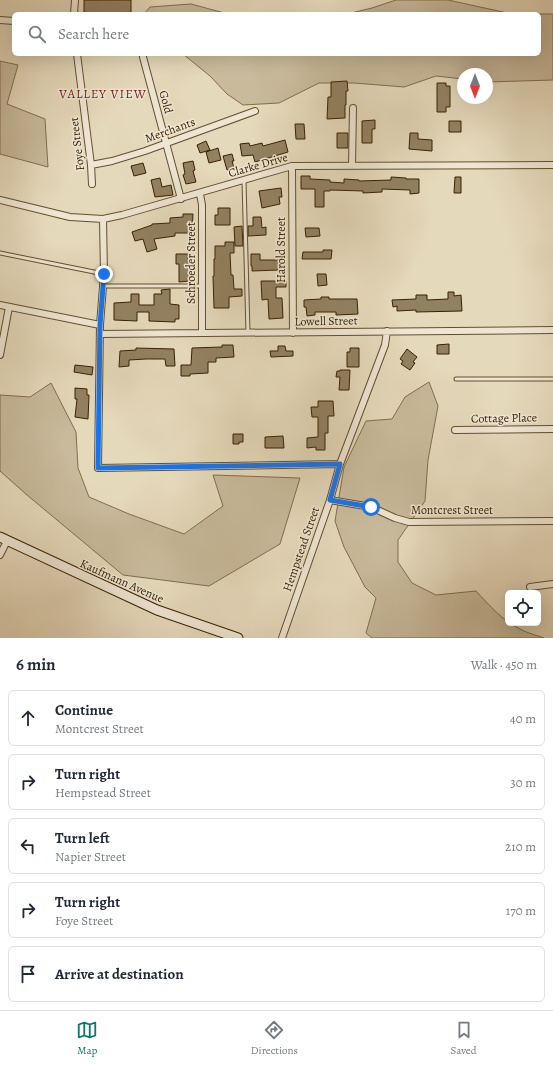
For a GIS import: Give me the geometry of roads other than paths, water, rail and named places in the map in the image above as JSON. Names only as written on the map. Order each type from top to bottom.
[{"type":"main road","name":"Kaufmann Avenue","points":[[4,539],[157,610],[238,638]]},
{"type":"street","points":[[74,12],[75,0]]},
{"type":"street","points":[[0,20],[12,21]]},
{"type":"street","name":"Foye Street","points":[[77,56],[91,164],[92,184]]},
{"type":"street","name":"Gold","points":[[143,57],[181,199]]},
{"type":"street","points":[[352,166],[353,108]]},
{"type":"street","name":"Merchants","points":[[91,164],[112,162],[255,111]]},
{"type":"street","name":"Clarke Drive","points":[[0,200],[70,217],[103,219],[200,194],[292,166],[553,165]]},
{"type":"street","name":"Harold Street","points":[[292,166],[293,333]]},
{"type":"street","name":"Schroeder Street","points":[[200,194],[202,205],[202,333]]},
{"type":"street","points":[[103,219],[104,274],[100,325],[98,468],[340,464]]},
{"type":"street","points":[[0,305],[100,325]]},
{"type":"street","points":[[0,355],[9,307]]},
{"type":"street","name":"Lowell Street","points":[[100,334],[553,330]]},
{"type":"street","name":"Hempstead Street","points":[[282,638],[330,500],[340,464],[385,345],[387,331]]},
{"type":"street","name":"Cottage Place","points":[[455,430],[553,429]]},
{"type":"street","name":"Montcrest Street","points":[[330,500],[371,507],[395,518],[409,522],[553,521]]},
{"type":"street","points":[[0,555],[4,539]]},
{"type":"street","points":[[530,587],[553,584]]},
{"type":"lane","points":[[244,180],[248,333]]},
{"type":"lane","points":[[0,253],[104,274]]},
{"type":"lane","points":[[103,286],[202,286]]},
{"type":"lane","points":[[456,379],[553,379]]},
{"type":"district","name":"VALLEY VIEW","points":[[103,93]]}]
